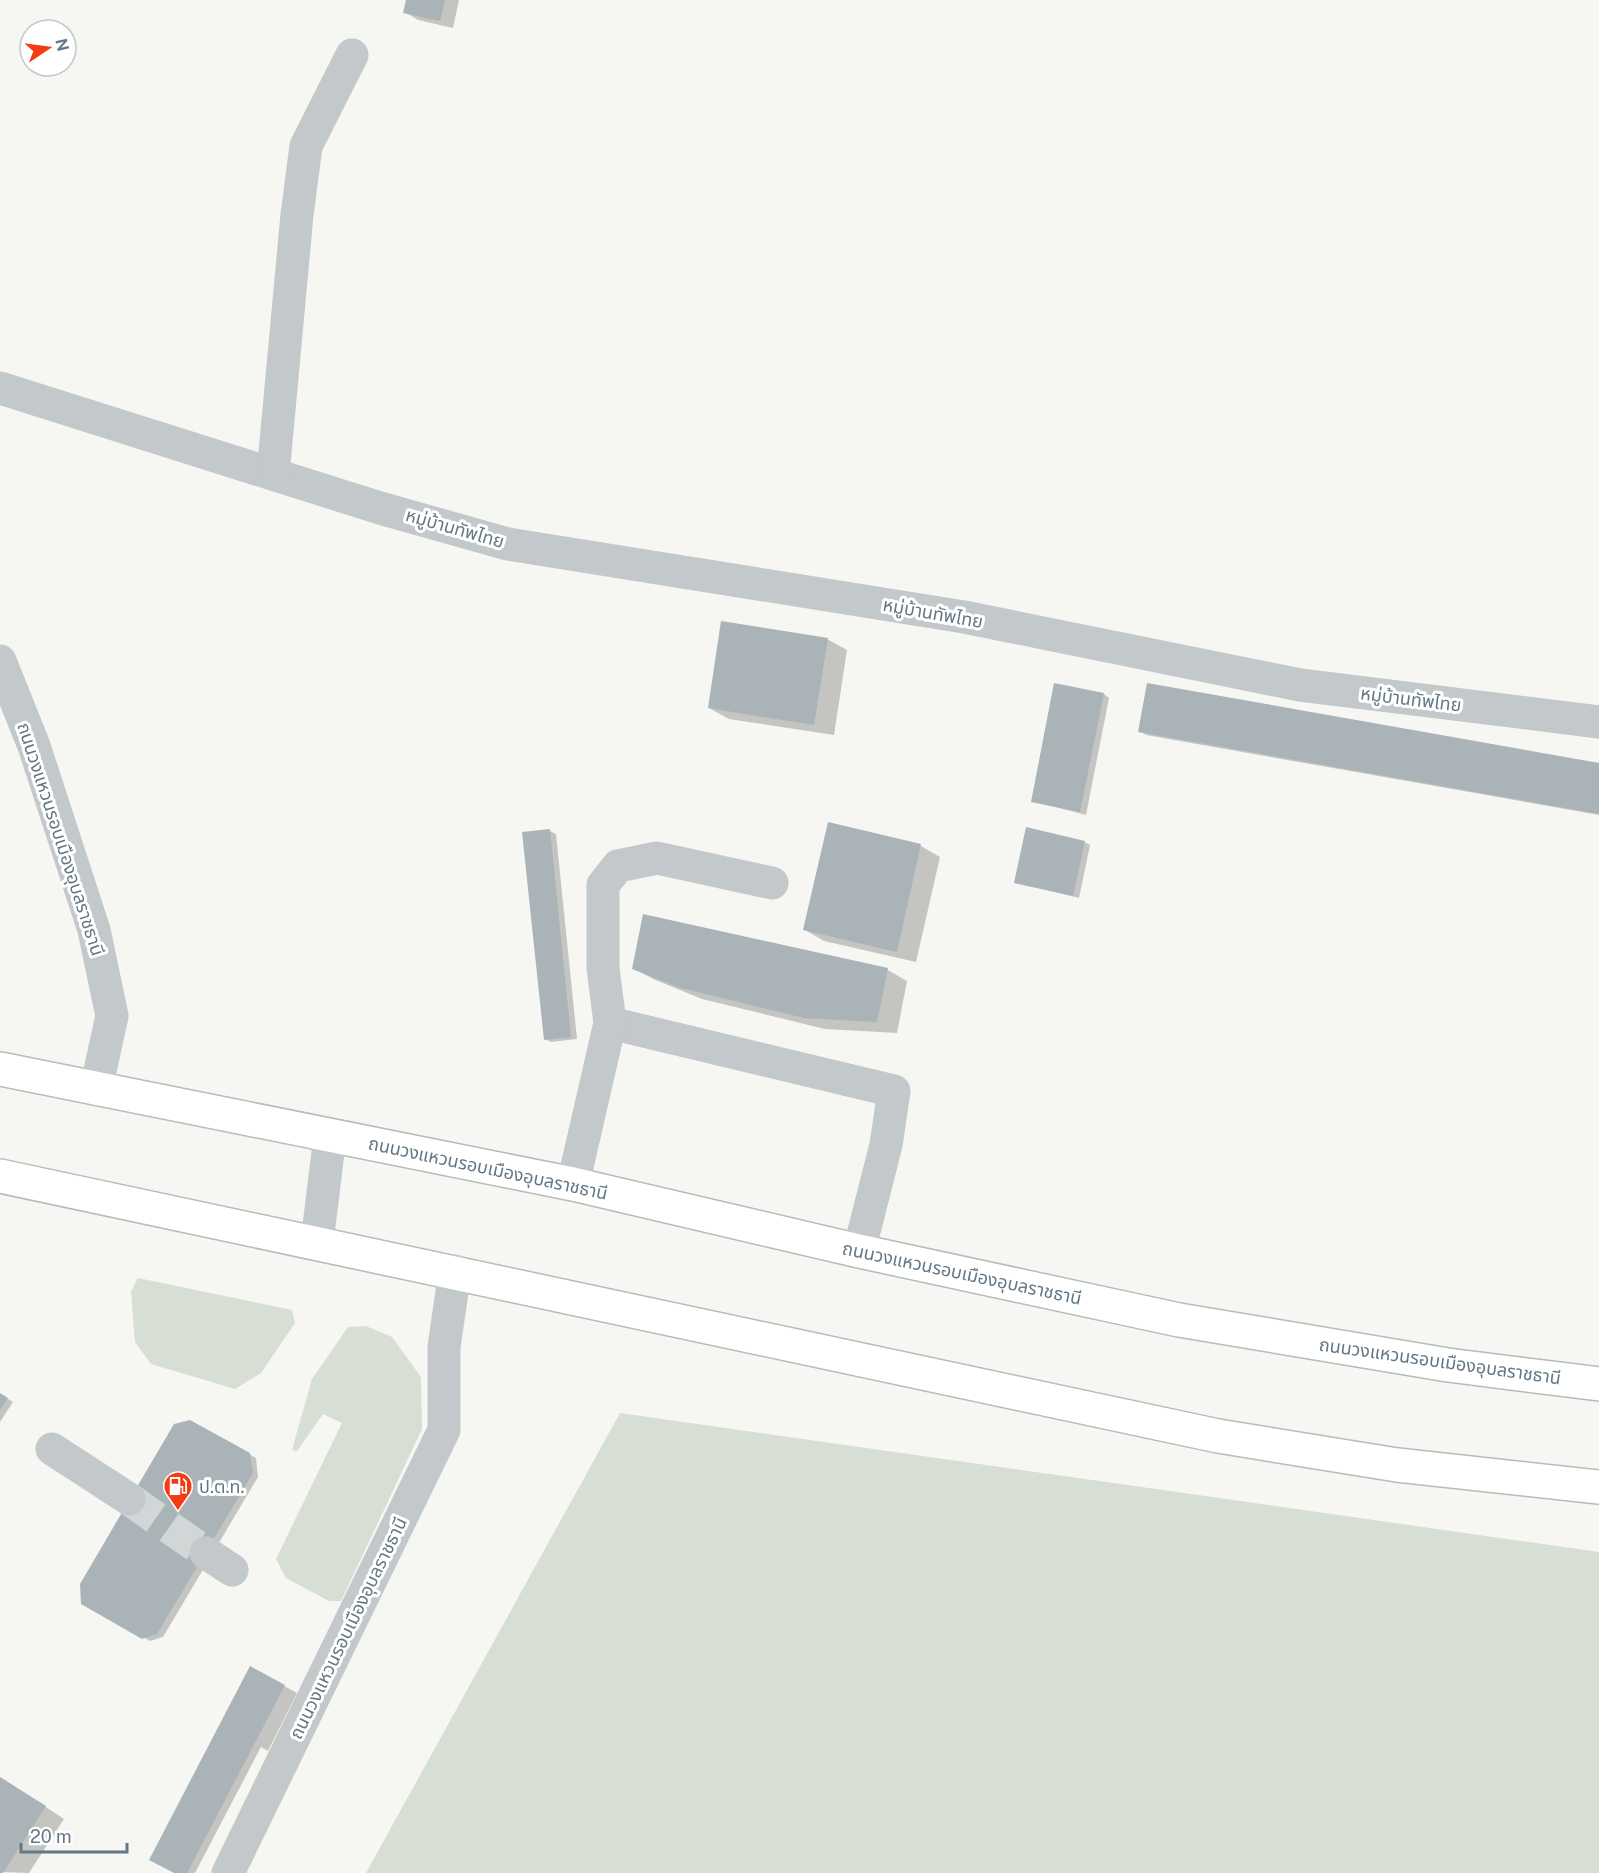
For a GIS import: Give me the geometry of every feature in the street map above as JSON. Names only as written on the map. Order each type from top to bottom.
[{"type":"highway","name":"ถนนวงแหวนรอบเมืองอุบลราชธานี","points":[[0,1069],[573,1184],[859,1251],[1179,1320],[1448,1365],[1599,1384]]},
{"type":"highway","points":[[0,1176],[455,1271],[1218,1436],[1396,1465],[1599,1487]]},
{"type":"street","points":[[273,474],[297,215],[306,146],[352,55]]},
{"type":"street","name":"หมู่บ้านทัพไทย","points":[[0,388],[273,474],[508,544],[964,617],[1300,685],[1599,722]]},
{"type":"street","name":"ถนนวงแหวนรอบเมืองอุบลราชธานี","points":[[0,661],[33,746],[94,930],[112,1016],[96,1089]]},
{"type":"street","points":[[573,1184],[610,1023],[603,968],[603,885],[618,866],[657,858],[772,884]]},
{"type":"street","points":[[610,1023],[894,1090],[886,1145],[859,1251]]},
{"type":"street","points":[[317,1242],[330,1136]]},
{"type":"street","name":"ถนนวงแหวนรอบเมืองอุบลราชธานี","points":[[228,1873],[444,1430],[444,1347],[455,1271]]},
{"type":"street","points":[[52,1449],[129,1499]]},
{"type":"shaded area","points":[[138,1278],[292,1310],[295,1323],[261,1373],[235,1389],[151,1364],[135,1342],[131,1292]]},
{"type":"shaded area","points":[[366,1326],[392,1337],[421,1377],[422,1429],[341,1601],[329,1601],[286,1578],[276,1559],[342,1423],[323,1414],[297,1451],[292,1450],[312,1379],[348,1327]]},
{"type":"shaded area","points":[[620,1413],[1599,1552],[1599,1873],[366,1873]]},
{"type":"building","points":[[406,0],[445,0],[440,21],[403,13]]},
{"type":"building","points":[[721,621],[828,638],[814,725],[708,708]]},
{"type":"building","points":[[1054,683],[1104,693],[1080,812],[1031,802]]},
{"type":"building","points":[[1147,683],[1599,763],[1599,814],[1138,732]]},
{"type":"building","points":[[828,822],[921,844],[897,952],[803,930]]},
{"type":"building","points":[[1026,827],[1085,841],[1073,896],[1014,883]]},
{"type":"building","points":[[550,829],[571,1037],[544,1040],[522,832]]},
{"type":"building","points":[[643,914],[888,968],[877,1022],[804,1018],[681,988],[632,969]]},
{"type":"building","points":[[0,1393],[8,1398],[0,1410]]},
{"type":"building","points":[[190,1420],[250,1453],[253,1473],[157,1634],[142,1639],[81,1604],[80,1584],[174,1424]]},
{"type":"building","points":[[250,1666],[285,1685],[187,1873],[174,1873],[149,1860]]},
{"type":"building","points":[[0,1777],[46,1806],[3,1873],[0,1873]]},
{"type":"tunnel","points":[[129,1499],[206,1553]]},
{"type":"place","name":"ป.ต.ท.","points":[[178,1512]]}]
